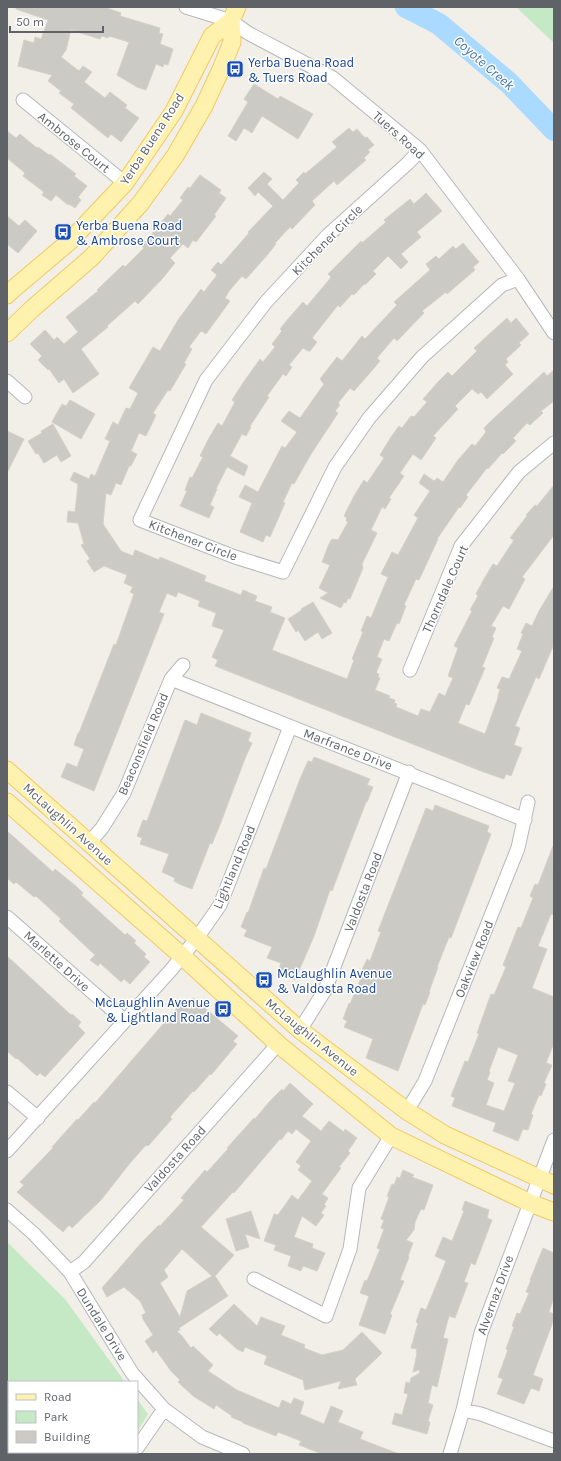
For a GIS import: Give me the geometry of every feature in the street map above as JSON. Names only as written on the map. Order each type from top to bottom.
[{"type":"main road","name":"Yerba Buena Road","points":[[9,290],[70,241],[125,183],[174,110],[212,36],[234,14]]},
{"type":"main road","name":"Yerba Buena Road","points":[[7,333],[92,256],[140,204],[175,156],[204,106],[222,67],[232,42],[234,14]]},
{"type":"main road","name":"McLaughlin Avenue","points":[[7,770],[300,1030],[407,1111],[445,1135],[547,1182]]},
{"type":"main road","name":"McLaughlin Avenue","points":[[7,802],[182,956],[278,1044],[391,1136],[530,1203],[554,1212]]},
{"type":"street","name":"Tuers Road","points":[[186,7],[234,14],[248,33],[333,78],[420,150],[518,279],[554,332]]},
{"type":"street","name":"Ambrose Court","points":[[23,100],[125,183]]},
{"type":"street","name":"Kitchener Circle","points":[[420,150],[408,163],[328,236],[261,308],[206,380],[140,520],[235,557],[283,572],[335,467],[369,418],[422,357],[502,285],[518,279]]},
{"type":"street","points":[[7,381],[26,397]]},
{"type":"street","name":"Thorndale Court","points":[[410,670],[461,546],[519,472],[554,443]]},
{"type":"street","name":"Beaconsfield Road","points":[[89,843],[102,828],[124,793],[171,679],[183,665]]},
{"type":"street","name":"Marfrance Drive","points":[[171,679],[290,727],[409,772],[525,820]]},
{"type":"street","name":"Lightland Road","points":[[7,1151],[124,1020],[171,970],[197,938],[220,905],[290,727]]},
{"type":"street","name":"Valdosta Road","points":[[300,1030],[325,990],[409,772]]},
{"type":"street","name":"Oakview Road","points":[[407,1111],[425,1081],[518,848],[528,802]]},
{"type":"street","name":"Marlette Drive","points":[[7,917],[124,1020]]},
{"type":"street","name":"Valdosta Road","points":[[70,1272],[84,1262],[278,1044]]},
{"type":"street","points":[[7,1092],[38,1118]]},
{"type":"street","points":[[254,1279],[326,1316],[350,1249],[359,1188],[391,1136]]},
{"type":"street","name":"Alvernaz Drive","points":[[450,1454],[463,1410],[480,1333],[530,1203],[547,1182],[554,1140]]},
{"type":"street","name":"Dundale Drive","points":[[7,1210],[34,1234],[70,1272],[132,1373],[164,1409],[202,1437],[243,1454]]},
{"type":"street","points":[[138,1447],[164,1409]]},
{"type":"street","points":[[463,1410],[481,1414],[554,1441]]},
{"type":"green space","points":[[516,7],[554,7],[554,43]]},
{"type":"green space","points":[[7,1242],[65,1299],[124,1381],[8,1381],[7,1446]]},
{"type":"green space","points":[[138,1400],[148,1414],[138,1430]]},
{"type":"green space","points":[[28,1453],[124,1453],[123,1454]]},
{"type":"building","points":[[16,7],[104,7],[121,13],[120,16],[160,28],[159,33],[163,34],[160,44],[173,49],[168,65],[164,64],[163,67],[156,64],[146,90],[137,87],[117,75],[129,42],[109,36],[108,38],[102,36],[100,39],[71,30],[66,50],[61,57],[79,71],[83,66],[92,72],[84,82],[105,98],[110,92],[127,105],[125,108],[139,118],[121,142],[111,134],[108,138],[71,108],[74,104],[59,93],[61,91],[48,81],[52,75],[18,66],[24,40],[34,43],[35,37],[41,39],[48,20],[16,9]]},
{"type":"building","points":[[254,84],[278,99],[280,96],[313,114],[298,139],[262,116],[252,133],[244,128],[236,141],[228,136],[248,102],[244,99]]},
{"type":"building","points":[[349,128],[353,132],[357,129],[374,145],[368,150],[370,152],[364,158],[366,160],[337,185],[334,181],[312,201],[315,205],[292,229],[290,227],[275,243],[276,244],[268,254],[246,279],[242,276],[229,291],[225,298],[230,301],[206,334],[201,331],[189,347],[192,349],[184,363],[186,364],[170,391],[168,390],[153,413],[156,415],[146,436],[139,433],[131,451],[137,454],[131,466],[129,466],[121,485],[116,483],[111,495],[106,493],[103,524],[121,551],[133,556],[135,550],[159,560],[160,557],[206,576],[204,581],[241,595],[243,590],[257,596],[255,601],[272,607],[270,612],[285,618],[272,650],[347,679],[354,660],[352,659],[363,632],[361,631],[367,616],[371,618],[388,577],[381,574],[392,552],[398,555],[418,518],[414,515],[430,491],[419,483],[424,474],[434,481],[437,478],[443,482],[458,460],[472,444],[475,446],[486,432],[484,428],[544,372],[547,376],[554,370],[554,401],[541,411],[543,413],[530,425],[527,423],[513,438],[516,441],[503,454],[502,453],[488,469],[487,468],[466,495],[468,497],[460,508],[459,507],[437,539],[419,580],[416,579],[404,605],[406,606],[399,624],[397,623],[389,641],[384,639],[377,657],[382,659],[376,673],[379,674],[378,677],[380,678],[375,690],[390,696],[389,698],[395,700],[394,703],[397,704],[396,707],[418,716],[421,709],[430,712],[439,693],[445,696],[453,678],[448,676],[458,648],[454,646],[472,611],[470,610],[478,596],[476,594],[484,579],[493,564],[497,566],[514,540],[510,538],[527,516],[526,515],[535,505],[537,506],[554,485],[554,535],[522,577],[525,579],[509,609],[503,606],[491,626],[496,628],[492,637],[494,638],[482,667],[485,668],[469,705],[466,704],[458,723],[485,734],[498,698],[500,689],[497,688],[502,677],[509,679],[522,651],[517,649],[523,634],[521,633],[526,623],[532,626],[554,586],[554,644],[539,679],[536,677],[515,726],[520,728],[514,745],[522,748],[511,776],[506,774],[504,779],[215,666],[218,660],[212,657],[224,630],[212,626],[216,613],[198,606],[200,601],[178,592],[176,597],[167,593],[159,612],[164,614],[94,791],[61,777],[67,763],[77,767],[84,749],[74,745],[114,644],[116,645],[134,594],[130,592],[133,587],[124,583],[127,575],[104,566],[94,572],[87,561],[90,559],[81,545],[84,544],[78,523],[67,522],[68,511],[75,512],[78,484],[70,480],[74,472],[89,479],[91,474],[95,476],[110,441],[105,439],[113,422],[118,425],[126,408],[130,409],[138,393],[129,388],[153,347],[160,351],[178,320],[201,289],[204,292],[217,275],[211,270],[218,262],[221,265],[249,233],[248,232],[273,206],[258,192],[255,196],[248,188],[264,172],[272,179],[267,184],[283,200],[299,183],[296,180],[304,172],[305,174],[337,147],[332,142]]},
{"type":"building","points":[[7,131],[16,138],[20,134],[37,148],[38,147],[49,155],[50,154],[76,174],[74,176],[87,186],[78,197],[81,200],[75,208],[69,204],[68,205],[56,195],[51,201],[42,195],[44,192],[23,176],[25,173],[7,158]]},
{"type":"building","points":[[200,175],[221,190],[219,193],[226,198],[214,215],[216,216],[196,242],[193,240],[188,248],[183,244],[170,258],[175,263],[138,304],[135,301],[107,326],[108,327],[81,349],[99,374],[73,393],[64,379],[59,383],[49,369],[48,370],[38,360],[42,356],[30,344],[45,330],[54,340],[57,337],[64,344],[78,332],[66,317],[98,291],[97,290],[123,265],[125,267],[144,248],[142,246],[168,214],[170,216],[183,200],[180,198],[188,187],[190,188]]},
{"type":"building","points":[[426,193],[442,211],[417,232],[421,237],[401,254],[408,262],[401,269],[388,256],[373,271],[376,274],[365,285],[364,284],[354,295],[352,294],[340,307],[338,305],[312,338],[317,342],[310,351],[303,348],[289,365],[292,367],[286,376],[283,374],[267,396],[269,397],[250,426],[251,427],[246,436],[242,434],[230,456],[248,466],[244,476],[227,467],[210,505],[214,507],[209,518],[180,506],[187,491],[185,490],[190,477],[192,478],[203,457],[200,456],[209,438],[218,423],[222,426],[235,402],[232,400],[260,359],[263,362],[275,347],[272,344],[282,331],[280,329],[303,302],[307,306],[331,277],[328,274],[361,241],[362,243],[386,222],[384,220],[410,199],[414,204]]},
{"type":"building","points":[[7,216],[19,226],[25,220],[37,231],[18,253],[7,244]]},
{"type":"building","points":[[463,243],[479,262],[473,267],[475,270],[447,294],[446,292],[422,311],[424,313],[397,341],[394,338],[377,358],[380,361],[368,375],[354,391],[350,388],[338,403],[340,405],[335,411],[338,413],[311,454],[294,484],[292,483],[270,537],[266,535],[263,542],[240,532],[252,503],[239,497],[245,485],[258,492],[282,446],[285,448],[297,432],[281,421],[289,411],[300,418],[324,384],[320,379],[337,357],[342,361],[362,336],[365,339],[397,305],[394,302],[430,270],[426,264],[436,256],[439,259],[453,246],[456,249]]},
{"type":"building","points":[[507,318],[511,323],[516,318],[529,334],[519,343],[521,345],[506,359],[508,362],[505,365],[513,374],[487,399],[481,392],[478,394],[472,389],[455,406],[458,409],[433,436],[436,438],[421,460],[413,454],[400,473],[404,476],[389,498],[391,499],[385,509],[382,507],[371,530],[377,533],[362,564],[363,568],[350,599],[348,598],[346,603],[344,602],[341,608],[320,598],[328,593],[319,588],[330,565],[322,562],[329,544],[332,539],[338,540],[348,522],[346,521],[347,518],[344,516],[354,496],[364,480],[367,483],[384,458],[380,455],[391,437],[399,426],[402,428],[411,416],[414,417],[427,402],[423,399],[438,382],[448,372],[452,376],[477,351],[474,348]]},
{"type":"building","points":[[70,400],[95,414],[81,439],[52,422],[62,404],[66,406]]},
{"type":"building","points":[[53,424],[71,456],[61,462],[57,455],[44,463],[28,441],[42,433],[41,431]]},
{"type":"building","points":[[7,431],[24,439],[7,473]]},
{"type":"building","points":[[313,602],[332,633],[322,639],[318,632],[305,641],[298,630],[296,632],[288,619]]},
{"type":"building","points":[[201,713],[251,733],[248,741],[252,743],[212,844],[210,843],[192,889],[179,884],[174,881],[175,878],[162,872],[169,854],[140,844],[142,838],[137,836],[143,820],[147,821],[185,720],[197,725]]},
{"type":"building","points":[[314,757],[370,779],[367,785],[373,787],[332,891],[330,890],[314,936],[295,980],[278,972],[281,963],[267,958],[272,947],[244,936],[247,930],[241,927],[247,912],[248,913],[264,868],[266,869],[300,779],[308,761],[312,762]]},
{"type":"building","points":[[435,805],[489,826],[487,832],[491,834],[451,938],[449,937],[437,967],[430,992],[425,1005],[423,1004],[398,1071],[366,1058],[373,1039],[344,1027],[347,1021],[343,1019],[363,973],[361,972],[367,959],[370,961],[381,932],[378,931],[426,808],[433,811]]},
{"type":"building","points":[[7,831],[53,872],[55,869],[77,887],[83,893],[81,895],[125,935],[127,933],[136,941],[134,943],[146,954],[144,957],[150,962],[130,984],[124,979],[121,982],[100,963],[98,966],[90,960],[95,955],[59,921],[61,919],[36,896],[34,897],[16,882],[14,884],[7,878]]},
{"type":"building","points":[[553,846],[554,915],[551,914],[538,946],[547,949],[532,988],[554,997],[554,1043],[546,1063],[552,1065],[544,1083],[546,1084],[541,1096],[539,1095],[531,1114],[533,1115],[528,1130],[523,1129],[518,1141],[493,1131],[496,1123],[452,1106],[455,1098],[451,1096],[465,1061],[468,1062],[479,1034],[477,1033],[491,994],[494,995],[506,967],[503,965],[518,927],[521,928],[533,898],[530,896],[535,884],[538,885]],"holes":[[[498,1047],[518,1055],[508,1081],[515,1083],[504,1111],[486,1105],[494,1083],[487,1080]]]},
{"type":"building","points":[[7,956],[71,1015],[72,1014],[81,1022],[78,1026],[85,1033],[45,1077],[40,1073],[37,1076],[7,1051]]},
{"type":"building","points":[[193,998],[238,1036],[233,1041],[237,1044],[211,1075],[210,1074],[194,1092],[193,1091],[170,1117],[172,1119],[148,1146],[146,1145],[130,1163],[101,1200],[72,1228],[69,1225],[63,1232],[17,1192],[24,1185],[20,1182],[53,1148],[52,1147],[77,1119],[78,1120],[94,1102],[95,1103],[183,1001],[187,1005]]},
{"type":"building","points":[[290,1083],[313,1104],[302,1116],[321,1131],[329,1121],[344,1132],[345,1129],[357,1138],[348,1151],[350,1153],[339,1167],[341,1168],[322,1194],[328,1198],[324,1205],[326,1206],[321,1213],[324,1215],[316,1226],[302,1216],[294,1237],[313,1244],[312,1248],[325,1253],[317,1271],[303,1266],[301,1271],[288,1266],[291,1256],[274,1250],[276,1245],[264,1241],[274,1214],[278,1215],[292,1195],[298,1200],[312,1181],[298,1170],[301,1166],[296,1162],[311,1141],[296,1129],[292,1134],[288,1131],[234,1193],[233,1192],[201,1227],[234,1255],[215,1276],[228,1296],[179,1328],[180,1330],[177,1331],[191,1348],[193,1346],[213,1365],[208,1371],[237,1390],[279,1408],[282,1400],[291,1404],[294,1398],[304,1402],[300,1414],[324,1424],[331,1406],[343,1411],[338,1422],[363,1432],[360,1439],[399,1454],[322,1454],[299,1445],[301,1441],[278,1432],[276,1436],[243,1423],[231,1417],[232,1416],[216,1405],[214,1409],[193,1396],[178,1382],[180,1380],[171,1371],[156,1350],[153,1353],[145,1341],[153,1335],[143,1319],[142,1315],[146,1313],[140,1301],[124,1287],[107,1297],[102,1288],[142,1242],[159,1225],[160,1226],[184,1200],[181,1198],[205,1170],[207,1172],[254,1118],[255,1119],[282,1089],[283,1091]],"holes":[[[182,1249],[212,1276],[187,1291],[180,1317],[160,1283],[168,1277],[164,1270]]]},
{"type":"building","points":[[403,1170],[414,1175],[412,1177],[433,1185],[424,1210],[421,1209],[415,1222],[414,1230],[406,1240],[413,1243],[400,1280],[404,1281],[390,1314],[392,1315],[385,1334],[359,1325],[369,1296],[360,1293],[365,1280],[367,1281],[380,1249],[377,1248],[384,1229],[381,1228],[384,1220],[381,1219],[389,1197],[387,1196],[392,1184],[394,1185],[397,1177],[400,1178]]},
{"type":"building","points":[[465,1201],[489,1210],[487,1218],[492,1220],[475,1265],[471,1263],[464,1282],[468,1283],[455,1318],[449,1316],[443,1338],[448,1339],[437,1387],[432,1385],[428,1403],[433,1405],[428,1421],[430,1422],[427,1434],[392,1424],[395,1413],[402,1415],[408,1394],[404,1393],[406,1382],[410,1383],[411,1378],[420,1373],[419,1370],[413,1372],[417,1349],[411,1348],[418,1323],[416,1322],[421,1308],[426,1310],[446,1261],[435,1256],[443,1237],[452,1241],[464,1211],[462,1210]]},
{"type":"building","points":[[251,1211],[260,1239],[245,1234],[249,1247],[236,1251],[226,1219]]},
{"type":"building","points":[[543,1248],[554,1253],[554,1297],[549,1312],[554,1314],[554,1319],[533,1375],[543,1379],[539,1391],[531,1388],[524,1404],[497,1394],[503,1379],[498,1377],[508,1350],[506,1349],[514,1327],[512,1326],[517,1313],[520,1314],[529,1293],[526,1292]]},
{"type":"building","points":[[234,1304],[257,1326],[261,1317],[285,1326],[281,1335],[305,1345],[304,1348],[322,1355],[343,1350],[362,1332],[382,1353],[355,1379],[357,1385],[338,1389],[341,1381],[305,1390],[303,1380],[264,1364],[267,1356],[245,1347],[243,1352],[237,1349],[219,1333],[217,1336],[209,1329]]},
{"type":"waterway","name":"Coyote Creek","points":[[406,7],[439,24],[509,83],[554,130]]},
{"type":"place","name":"Yerba Buena Road & Tuers Road","points":[[235,69]]},
{"type":"place","name":"Yerba Buena Road & Ambrose Court","points":[[63,232]]},
{"type":"place","name":"McLaughlin Avenue & Valdosta Road","points":[[264,980]]},
{"type":"place","name":"McLaughlin Avenue & Lightland Road","points":[[223,1009]]}]
